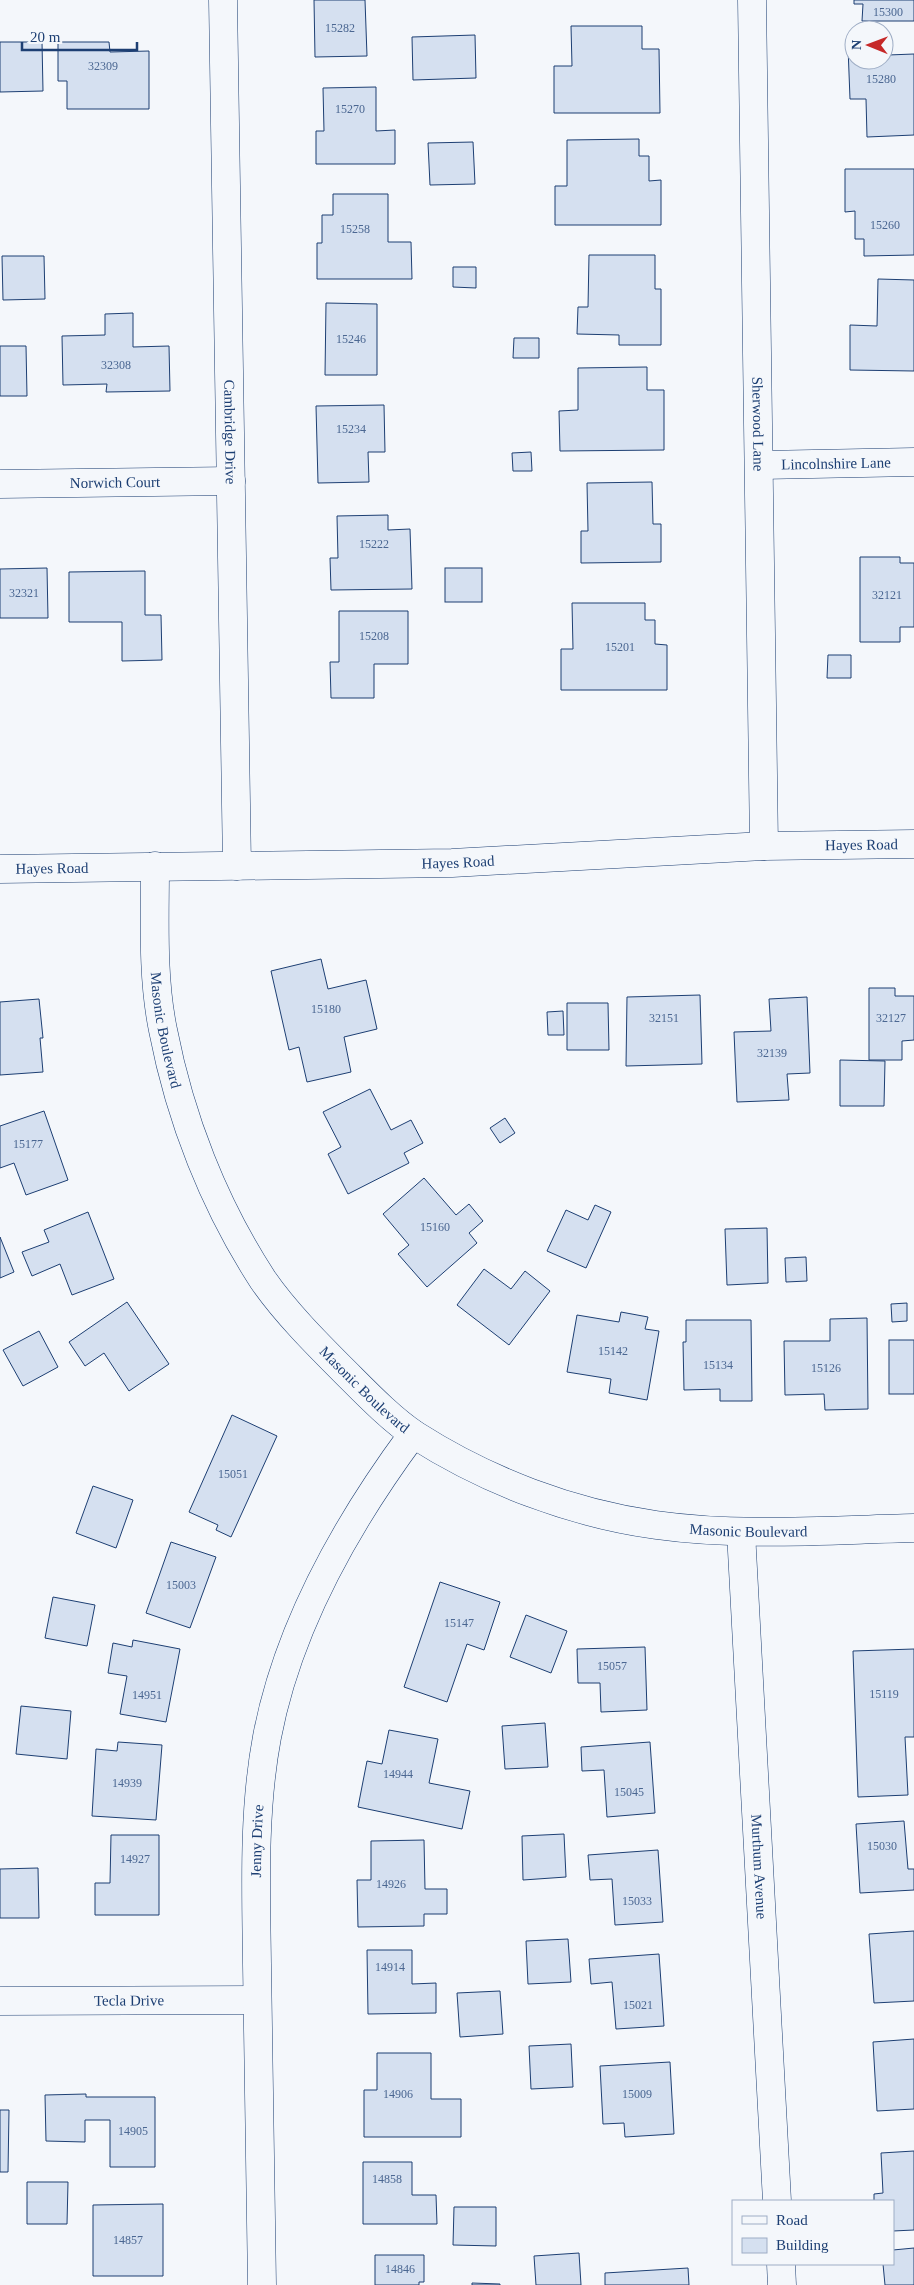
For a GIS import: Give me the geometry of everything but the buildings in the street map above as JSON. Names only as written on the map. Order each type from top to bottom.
[{"type":"street","name":"Cambridge Drive","points":[[223,0],[237,866]]},
{"type":"street","name":"Sherwood Lane","points":[[752,0],[764,846]]},
{"type":"street","name":"Lincolnshire Lane","points":[[760,465],[914,462]]},
{"type":"street","name":"Norwich Court","points":[[0,484],[231,481]]},
{"type":"street","name":"Hayes Road","points":[[0,869],[452,863],[764,846],[914,844]]},
{"type":"street","name":"Masonic Boulevard","points":[[155,866],[155,949],[162,1028],[177,1090],[214,1191],[264,1281],[316,1343],[362,1389],[413,1434],[514,1487],[584,1509],[655,1525],[741,1532],[914,1528]]},
{"type":"street","name":"Jenny Drive","points":[[262,2285],[256,1875],[260,1794],[267,1736],[281,1680],[306,1612],[352,1523],[377,1482],[413,1434]]},
{"type":"street","name":"Murthum Avenue","points":[[741,1532],[777,2200]]},
{"type":"street","name":"Tecla Drive","points":[[0,2000],[257,2000]]},
{"type":"street","points":[[781,2265],[782,2285]]}]
